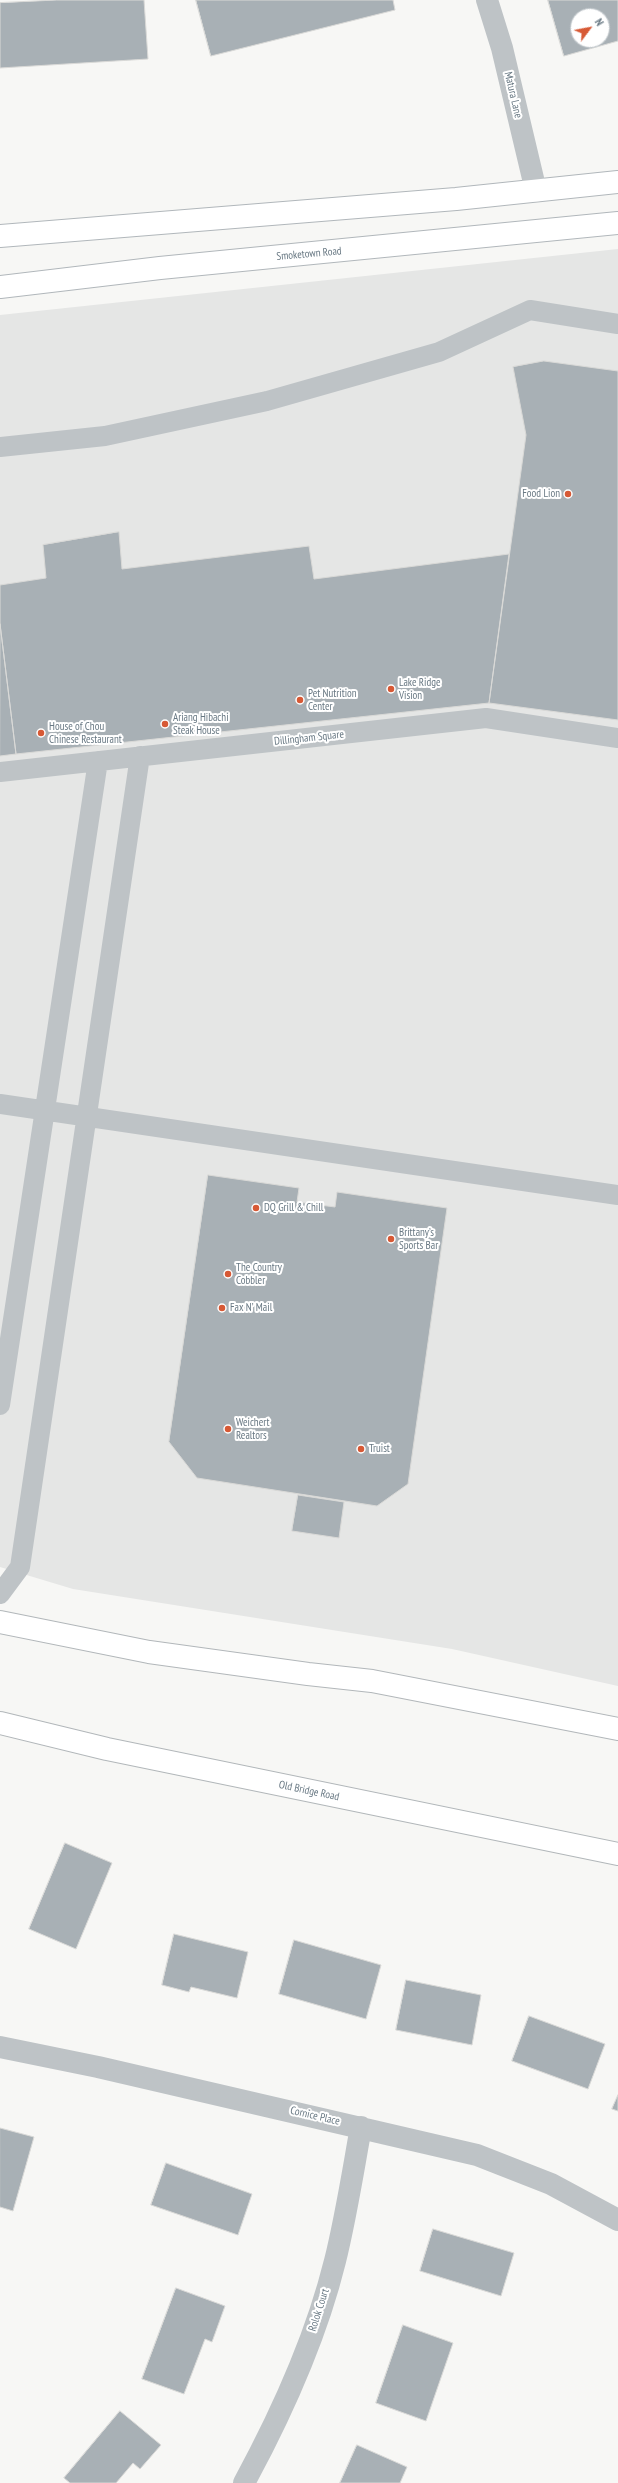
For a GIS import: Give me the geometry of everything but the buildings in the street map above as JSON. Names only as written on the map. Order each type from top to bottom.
[{"type":"main road","points":[[0,236],[536,191],[618,182]]},
{"type":"main road","name":"Smoketown Road","points":[[0,287],[160,268],[618,223]]},
{"type":"main road","points":[[0,1622],[149,1652],[308,1674],[372,1681],[618,1729]]},
{"type":"main road","name":"Old Bridge Road","points":[[0,1723],[107,1749],[618,1854]]},
{"type":"street","name":"Matura Lane","points":[[487,0],[502,48],[536,191]]},
{"type":"street","name":"Cornice Place","points":[[0,2047],[477,2154],[551,2184],[618,2220]]},
{"type":"street","name":"Rolok Court","points":[[244,2483],[268,2440],[306,2352],[335,2261],[361,2127]]},
{"type":"lane","points":[[0,447],[105,436],[266,401],[439,352],[530,310],[618,324]]},
{"type":"lane","name":"Dillingham Square","points":[[0,772],[486,718],[618,738]]},
{"type":"lane","points":[[0,1594],[20,1567],[140,756]]},
{"type":"lane","points":[[0,1405],[98,761]]},
{"type":"lane","points":[[0,1104],[618,1195]]},
{"type":"shaded area","points":[[618,249],[618,1686],[452,1649],[73,1589],[0,1567],[0,315]]},
{"type":"place","name":"Food Lion","points":[[568,494]]},
{"type":"place","name":"Lake Ridge Vision","points":[[391,689]]},
{"type":"place","name":"Pet Nutrition Center","points":[[300,700]]},
{"type":"place","name":"Ariang Hibachi Steak House","points":[[165,724]]},
{"type":"place","name":"House of Chou Chinese Restaurant","points":[[41,733]]},
{"type":"place","name":"DQ Grill & Chill","points":[[256,1208]]},
{"type":"place","name":"Brittany’s Sports Bar","points":[[391,1239]]},
{"type":"place","name":"The Country Cobbler","points":[[228,1274]]},
{"type":"place","name":"Fax N’ Mail","points":[[222,1308]]},
{"type":"place","name":"Weichert Realtors","points":[[228,1429]]},
{"type":"place","name":"Truist","points":[[361,1449]]}]
